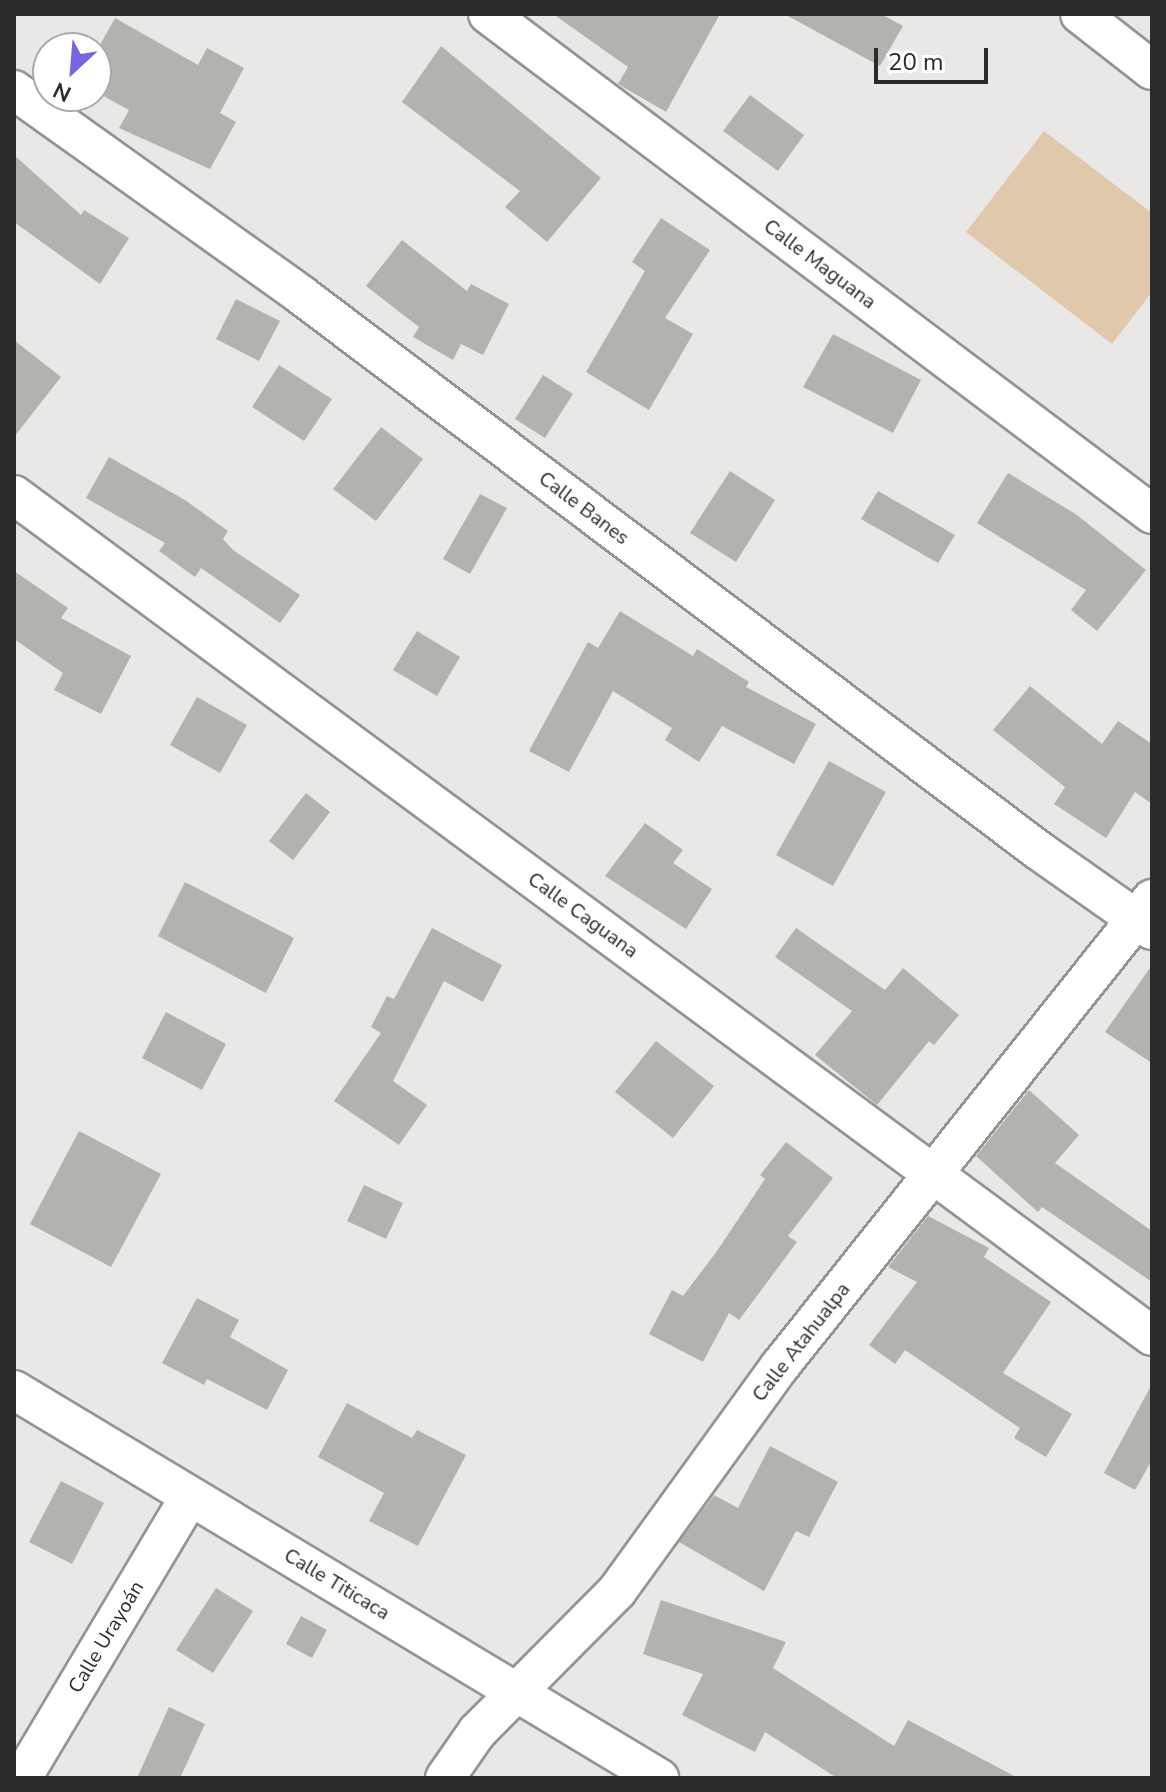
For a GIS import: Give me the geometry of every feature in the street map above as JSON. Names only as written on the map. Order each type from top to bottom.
[{"type":"street","name":"Calle Maguana","points":[[488,14],[1152,514]]},
{"type":"street","points":[[1080,14],[1152,70]]},
{"type":"street","name":"Calle Banes","points":[[14,90],[290,287],[1147,916]]},
{"type":"street","name":"Calle Caguana","points":[[14,495],[1152,1336]]},
{"type":"street","name":"Calle Atahualpa","points":[[445,1778],[477,1732],[617,1591],[780,1366],[1147,916]]},
{"type":"street","name":"Calle Titicaca","points":[[14,1390],[659,1778]]},
{"type":"street","name":"Calle Urayoán","points":[[22,1778],[190,1496]]},
{"type":"shaded area","points":[[1044,131],[1152,213],[1152,292],[1112,344],[966,232]]},
{"type":"building","points":[[553,14],[720,14],[666,112],[618,84],[628,67]]},
{"type":"building","points":[[784,14],[881,14],[903,26],[880,66]]},
{"type":"building","points":[[115,18],[198,65],[207,48],[244,68],[220,113],[236,122],[210,169],[119,128],[129,110],[112,101],[112,32],[107,32]]},
{"type":"building","points":[[441,46],[601,178],[547,242],[505,207],[520,191],[402,102]]},
{"type":"building","points":[[750,95],[804,135],[778,171],[723,131]]},
{"type":"building","points":[[14,155],[81,215],[84,210],[129,238],[100,284],[14,222]]},
{"type":"building","points":[[661,218],[710,250],[665,318],[693,334],[649,410],[586,372],[645,271],[632,262]]},
{"type":"building","points":[[402,240],[467,291],[471,284],[509,304],[483,355],[461,344],[453,360],[413,337],[419,327],[366,286]]},
{"type":"building","points":[[236,299],[280,321],[259,361],[216,339]]},
{"type":"building","points":[[833,334],[921,380],[893,433],[803,387]]},
{"type":"building","points":[[14,340],[61,377],[14,437]]},
{"type":"building","points":[[279,365],[332,399],[304,441],[252,407]]},
{"type":"building","points":[[543,375],[573,394],[545,438],[515,419]]},
{"type":"building","points":[[381,427],[423,459],[376,521],[333,489]]},
{"type":"building","points":[[109,457],[185,500],[228,531],[223,539],[233,550],[300,595],[280,623],[201,568],[195,577],[159,551],[165,543],[86,498]]},
{"type":"building","points":[[730,471],[775,500],[736,562],[690,533]]},
{"type":"building","points":[[1008,473],[1077,515],[1146,570],[1097,631],[1071,610],[1086,590],[977,523]]},
{"type":"building","points":[[878,491],[955,535],[938,563],[861,519]]},
{"type":"building","points":[[480,494],[507,508],[470,574],[443,559]]},
{"type":"building","points":[[14,571],[68,608],[61,618],[131,656],[101,714],[54,690],[63,673],[14,639]]},
{"type":"building","points":[[620,611],[693,656],[697,649],[749,682],[746,687],[816,724],[794,764],[722,726],[699,762],[665,740],[672,728],[613,691],[569,772],[529,751],[588,642],[598,648]]},
{"type":"building","points":[[417,631],[460,657],[437,696],[393,670]]},
{"type":"building","points":[[1030,686],[1102,744],[1118,721],[1152,744],[1152,804],[1135,792],[1106,838],[1054,804],[1065,787],[993,730]]},
{"type":"building","points":[[197,697],[247,725],[220,773],[170,745]]},
{"type":"building","points":[[829,761],[886,792],[833,886],[776,855]]},
{"type":"building","points":[[306,793],[330,812],[293,860],[269,841]]},
{"type":"building","points":[[645,823],[683,850],[673,863],[712,889],[686,929],[605,876]]},
{"type":"building","points":[[185,882],[294,938],[266,993],[158,936]]},
{"type":"building","points":[[432,928],[502,965],[483,1002],[444,981],[393,1081],[427,1105],[399,1145],[334,1101],[381,1033],[371,1027],[387,996],[394,999]]},
{"type":"building","points":[[796,928],[885,990],[903,968],[959,1015],[934,1045],[929,1041],[877,1105],[815,1055],[852,1011],[775,957]]},
{"type":"building","points":[[1152,965],[1152,1063],[1105,1032]]},
{"type":"building","points":[[166,1012],[226,1044],[202,1090],[142,1058]]},
{"type":"building","points":[[656,1041],[714,1086],[673,1138],[615,1092]]},
{"type":"building","points":[[1029,1090],[1079,1135],[1055,1163],[1152,1231],[1152,1282],[1042,1207],[1038,1212],[976,1156]]},
{"type":"building","points":[[79,1131],[161,1174],[111,1267],[30,1224]]},
{"type":"building","points":[[786,1142],[833,1178],[788,1236],[797,1242],[739,1320],[729,1313],[703,1362],[649,1334],[672,1290],[683,1296],[717,1251],[765,1179],[760,1175]]},
{"type":"building","points":[[364,1185],[403,1203],[386,1239],[347,1221]]},
{"type":"building","points":[[928,1216],[989,1248],[984,1257],[1051,1302],[1003,1373],[1072,1414],[1046,1457],[1014,1438],[1020,1428],[905,1350],[895,1364],[869,1345],[917,1282],[888,1267]]},
{"type":"building","points":[[197,1298],[239,1320],[230,1337],[288,1370],[267,1410],[207,1379],[204,1385],[162,1363]]},
{"type":"building","points":[[1152,1384],[1152,1460],[1135,1490],[1104,1473]]},
{"type":"building","points":[[347,1403],[412,1438],[417,1430],[466,1455],[418,1546],[369,1521],[384,1493],[318,1457]]},
{"type":"building","points":[[770,1446],[838,1482],[809,1537],[796,1531],[764,1591],[679,1542],[714,1495],[738,1508]]},
{"type":"building","points":[[61,1481],[104,1503],[72,1564],[29,1542]]},
{"type":"building","points":[[216,1588],[253,1611],[213,1673],[176,1650]]},
{"type":"building","points":[[661,1600],[786,1642],[773,1668],[894,1746],[908,1720],[1018,1778],[837,1778],[765,1732],[755,1752],[682,1715],[703,1674],[643,1654]]},
{"type":"building","points":[[301,1616],[327,1630],[312,1658],[286,1644]]},
{"type":"building","points":[[169,1707],[205,1724],[180,1778],[137,1778]]}]
